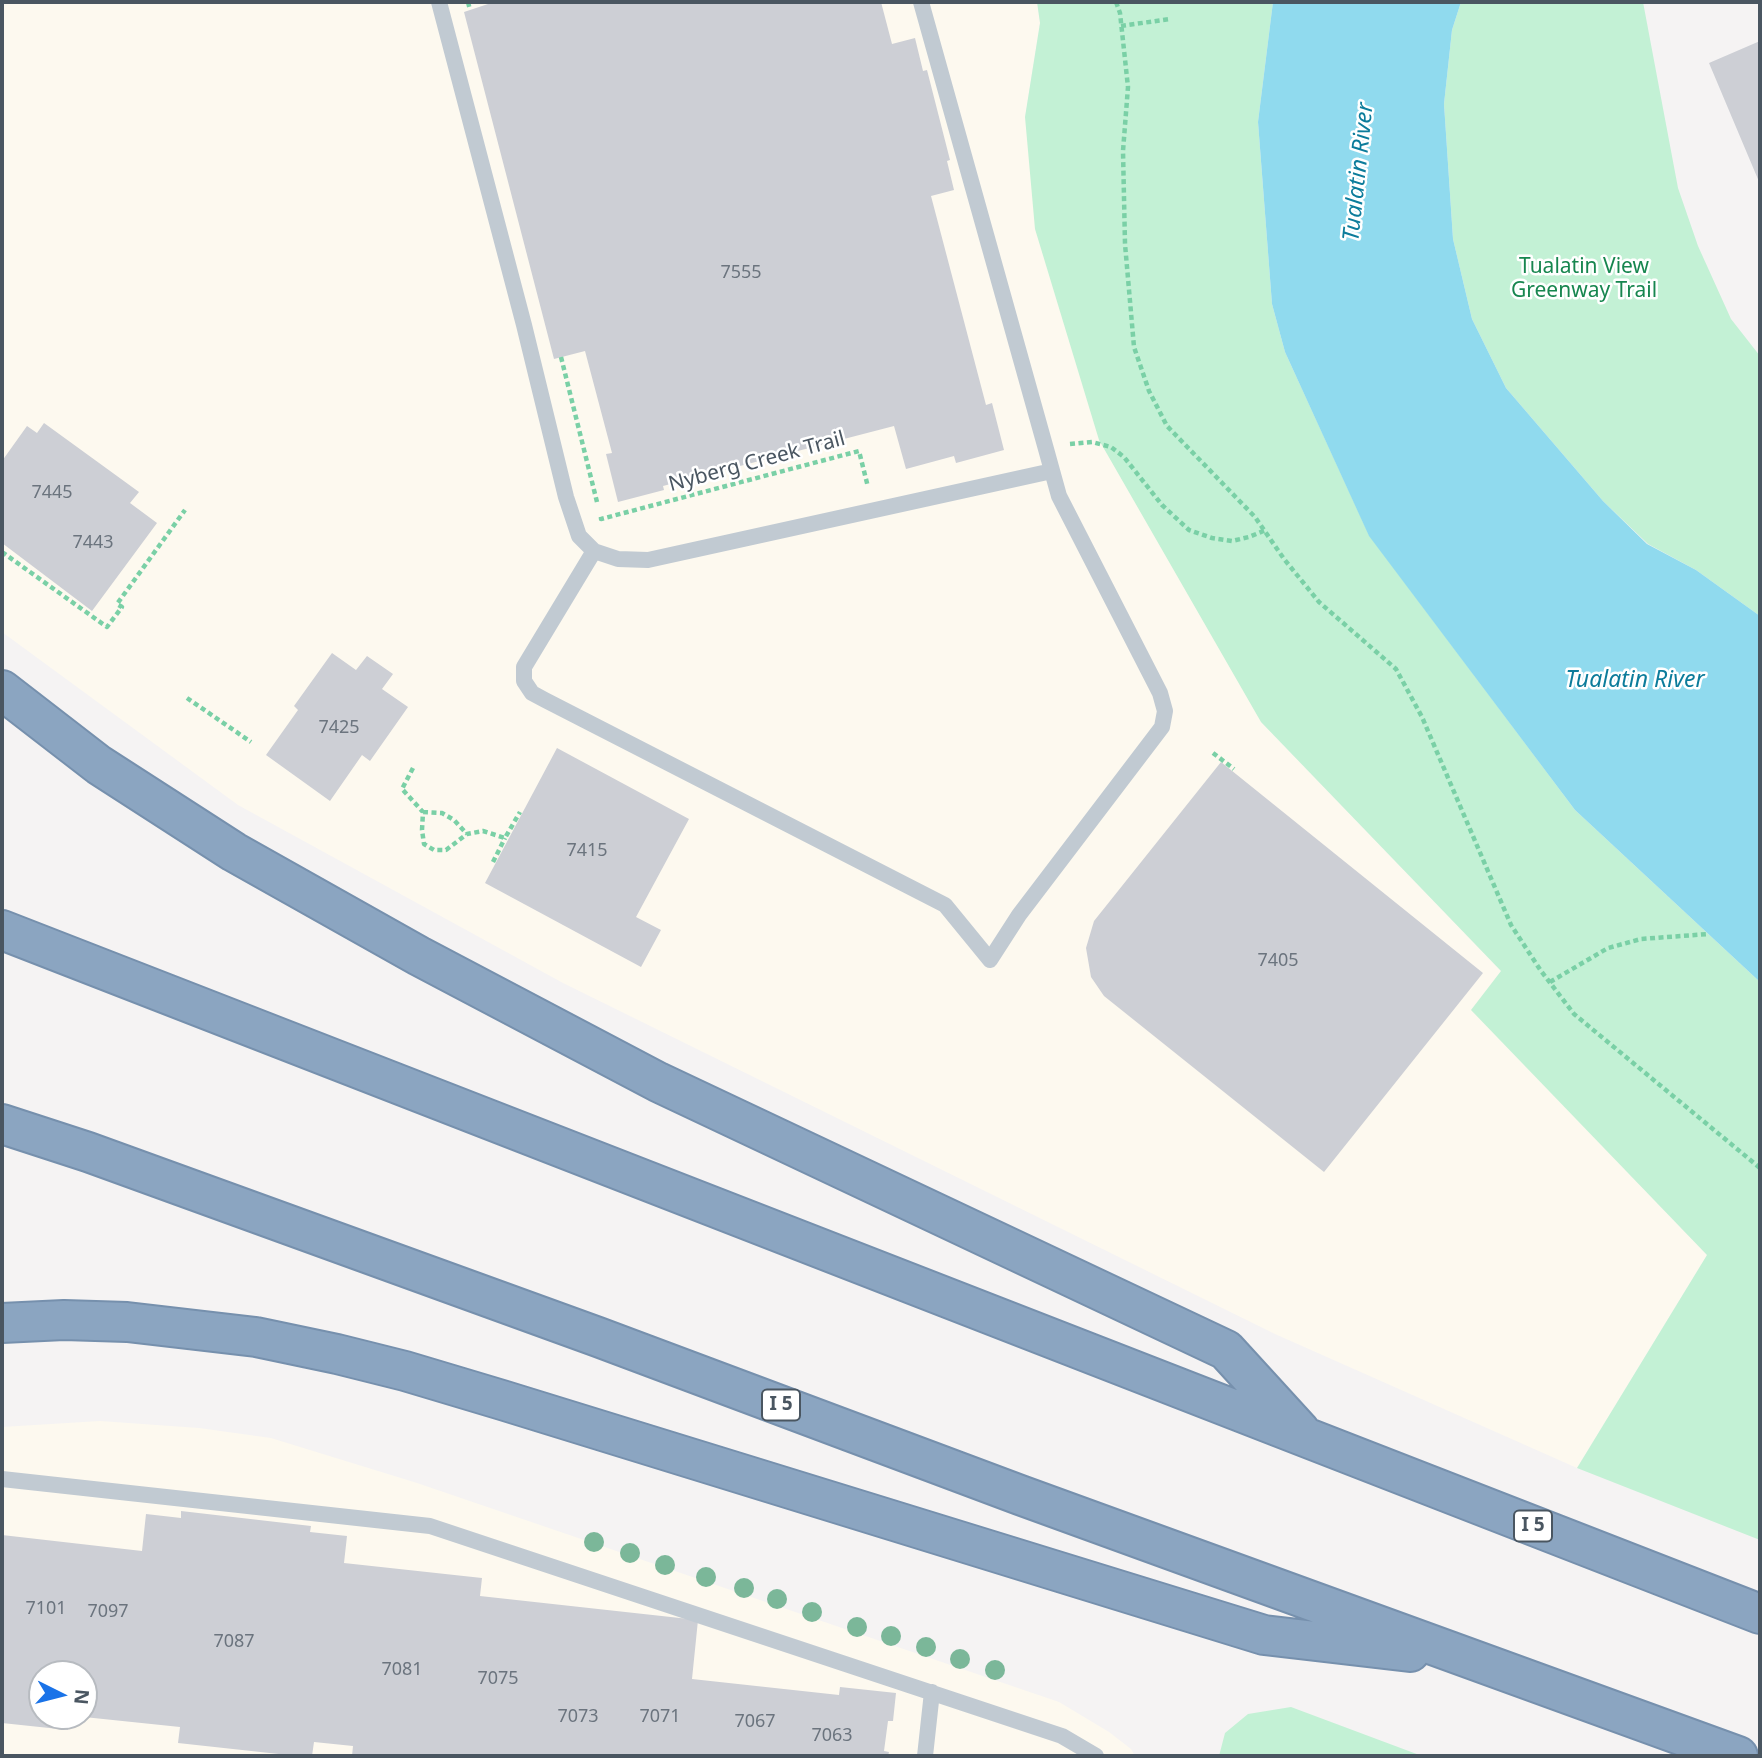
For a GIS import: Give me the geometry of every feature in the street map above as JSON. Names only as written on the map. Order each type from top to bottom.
[{"type":"highway","points":[[2,690],[99,765],[212,838],[419,956],[657,1082],[1226,1350],[1306,1438]]},
{"type":"highway","name":"I 5","points":[[2,930],[1760,1614]]},
{"type":"highway","name":"I 5","points":[[2,1116],[88,1152],[1738,1756]]},
{"type":"highway","points":[[2,1124],[88,1152]]},
{"type":"highway","points":[[2,1322],[127,1322],[256,1337],[337,1354],[529,1408],[1264,1635],[1473,1660]]},
{"type":"lane","points":[[439,2],[566,497],[579,536],[594,551],[618,559],[648,560],[1052,471]]},
{"type":"lane","points":[[594,551],[524,667],[524,681],[532,693],[931,897],[954,914],[990,960],[1019,915],[1162,727],[1165,711],[1160,692],[1059,496],[921,2]]},
{"type":"lane","points":[[2,1479],[430,1526],[1062,1736],[1096,1756]]},
{"type":"lane","points":[[925,1756],[932,1692]]},
{"type":"path","points":[[468,2],[470,10]]},
{"type":"path","points":[[1116,2],[1120,13],[1128,87],[1123,151],[1125,244],[1134,347],[1149,391],[1167,426],[1266,530],[1284,559],[1319,602],[1396,669],[1422,717],[1511,925],[1574,1014],[1760,1168]]},
{"type":"path","points":[[1121,26],[1170,19]]},
{"type":"path","name":"Nyberg Creek Trail","points":[[561,357],[601,519],[859,451],[867,485],[871,491]]},
{"type":"path","points":[[1046,449],[1093,442],[1111,447],[1124,457],[1162,505],[1189,530],[1232,541],[1266,530]]},
{"type":"path","points":[[2,551],[107,627],[122,607],[117,604],[185,510]]},
{"type":"path","points":[[187,698],[251,742]]},
{"type":"path","points":[[1213,753],[1234,769]]},
{"type":"path","points":[[413,768],[402,789],[423,811],[442,813],[454,820],[467,834]]},
{"type":"path","points":[[423,811],[424,844],[434,850],[446,850],[467,834],[483,831],[505,838]]},
{"type":"path","points":[[493,862],[520,812]]},
{"type":"path","points":[[1550,982],[1608,948],[1641,939],[1709,934]]},
{"type":"shaded area","points":[[2,2],[1037,2],[1040,23],[1025,117],[1261,722],[1501,971],[1472,1010],[1707,1255],[1577,1468],[1275,1334],[563,983],[238,805],[2,632]]},
{"type":"shaded area","points":[[100,1421],[199,1428],[271,1438],[417,1483],[1059,1702],[1109,1732],[1131,1749],[1135,1756],[2,1756],[2,1427]]},
{"type":"green space","points":[[1037,2],[1273,2],[1258,122],[1272,304],[1285,352],[1369,535],[1575,810],[1760,982],[1760,1540],[1577,1468],[1707,1255],[1471,1010],[1501,971],[1261,722],[1099,440],[1035,229],[1025,117],[1040,23]]},
{"type":"green space","name":"Tualatin View Greenway Trail","points":[[1461,2],[1643,2],[1678,188],[1698,246],[1731,319],[1760,356],[1760,616],[1696,570],[1648,544],[1603,501],[1506,388],[1472,319],[1453,239],[1444,104],[1452,30]]},
{"type":"green space","points":[[1291,1707],[1422,1756],[1219,1756],[1225,1733],[1248,1714]]},
{"type":"water","name":"Tualatin River","points":[[1273,2],[1461,2],[1452,30],[1444,104],[1453,239],[1472,319],[1506,388],[1603,501],[1647,544],[1696,570],[1760,616],[1760,982],[1575,810],[1369,536],[1285,352],[1272,304],[1258,122]]},
{"type":"building","points":[[494,2],[881,2],[892,44],[915,38],[923,71],[927,70],[950,160],[947,161],[954,190],[931,196],[986,405],[992,403],[1004,450],[956,463],[954,456],[906,469],[894,426],[663,486],[664,490],[618,502],[606,454],[612,453],[585,351],[554,359],[464,12]]},
{"type":"building","points":[[1760,41],[1760,184],[1709,63]]},
{"type":"building","points":[[44,423],[139,492],[130,503],[157,523],[92,611],[2,543],[2,461],[27,426],[37,433]]},
{"type":"building","points":[[332,653],[356,670],[367,656],[393,674],[382,689],[408,707],[370,761],[362,755],[330,801],[266,755],[298,710],[294,706]]},
{"type":"building","points":[[557,748],[689,819],[636,917],[661,930],[641,967],[485,883]]},
{"type":"building","points":[[1221,762],[1483,973],[1324,1172],[1104,996],[1091,977],[1086,948],[1094,921]]},
{"type":"building","points":[[181,1511],[311,1526],[310,1532],[347,1536],[344,1563],[482,1578],[480,1596],[698,1620],[692,1679],[839,1695],[840,1687],[896,1693],[893,1721],[888,1721],[884,1751],[889,1752],[888,1756],[352,1756],[353,1746],[314,1742],[312,1756],[297,1756],[178,1743],[180,1727],[98,1718],[98,1660],[28,1660],[28,1726],[2,1723],[2,1535],[142,1551],[146,1514],[181,1518]]}]
